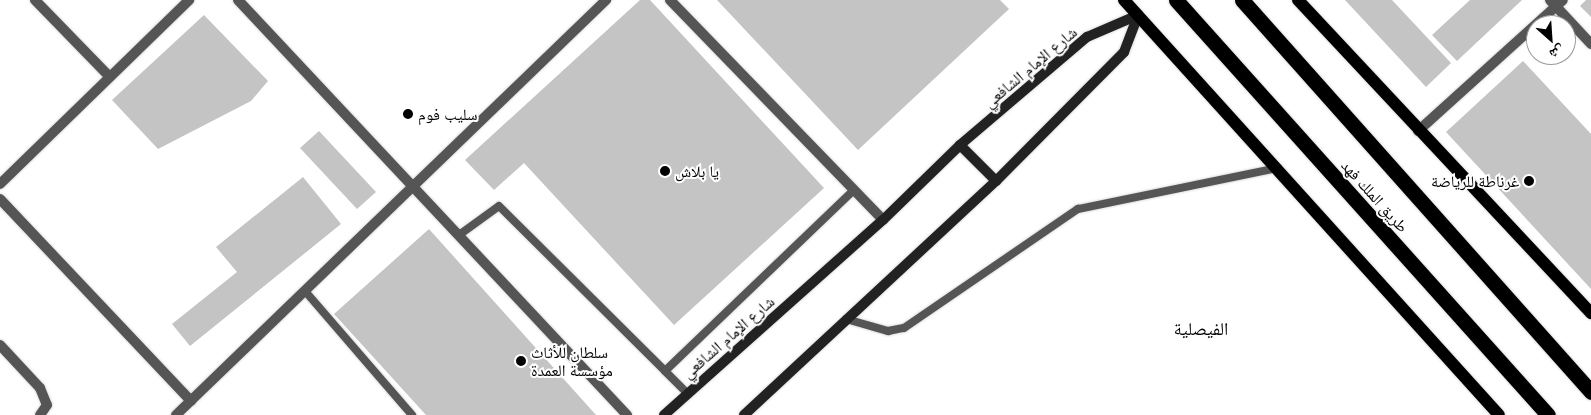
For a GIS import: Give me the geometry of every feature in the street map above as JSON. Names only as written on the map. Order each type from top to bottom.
[{"type":"highway","name":"طريق الملك فهد","points":[[1176,0],[1548,415]]},
{"type":"highway","name":"طريق الملك فهد","points":[[1242,0],[1591,392]]},
{"type":"main road","points":[[1124,0],[1280,168],[1451,358],[1499,415]]},
{"type":"main road","points":[[1298,0],[1591,313]]},
{"type":"main road","points":[[744,415],[996,182],[1124,52],[1138,15]]},
{"type":"main road","name":"شارع الإمام الشافعي","points":[[664,415],[883,220],[960,145],[1087,37],[1138,15]]},
{"type":"main road","points":[[960,145],[996,182]]},
{"type":"main road","points":[[1510,226],[1591,325]]},
{"type":"main road","points":[[1451,358],[1508,415]]},
{"type":"street","points":[[35,0],[110,77]]},
{"type":"street","points":[[0,184],[189,0]]},
{"type":"street","points":[[238,0],[627,415]]},
{"type":"street","points":[[176,415],[606,0]]},
{"type":"street","points":[[670,0],[883,220]]},
{"type":"street","points":[[1418,130],[1556,2],[1591,44]]},
{"type":"street","points":[[0,200],[191,401]]},
{"type":"street","points":[[0,345],[40,388],[47,405],[40,415]]},
{"type":"lane","points":[[846,319],[888,331],[904,328],[1078,210],[1280,168]]},
{"type":"lane","points":[[665,371],[853,191]]},
{"type":"lane","points":[[459,236],[499,206],[687,393]]},
{"type":"lane","points":[[305,291],[412,415]]},
{"type":"building","points":[[640,0],[650,0],[824,188],[674,325],[524,163],[494,190],[465,160]]},
{"type":"building","points":[[717,0],[1000,0],[1009,9],[858,150]]},
{"type":"building","points":[[1345,0],[1392,0],[1451,63],[1426,87]]},
{"type":"building","points":[[1470,0],[1522,0],[1457,61],[1432,35]]},
{"type":"building","points":[[1586,0],[1591,0],[1591,17],[1580,6]]},
{"type":"building","points":[[204,15],[268,81],[251,101],[158,149],[112,100]]},
{"type":"building","points":[[1523,61],[1591,134],[1591,289],[1446,132]]},
{"type":"building","points":[[319,131],[376,192],[357,209],[300,148]]},
{"type":"building","points":[[303,177],[341,224],[190,346],[172,324],[237,272],[216,247]]},
{"type":"building","points":[[429,229],[596,415],[426,415],[334,314]]},
{"type":"place","name":"سليب فوم","points":[[408,114]]},
{"type":"place","name":"يا بلاش","points":[[665,171]]},
{"type":"place","name":"غرناطة للرياضة","points":[[1529,181]]},
{"type":"place","name":"سلطان للأثاث مؤسسة العمدة","points":[[521,361]]},
{"type":"district","name":"الفيصلية","points":[[1201,328]]}]
